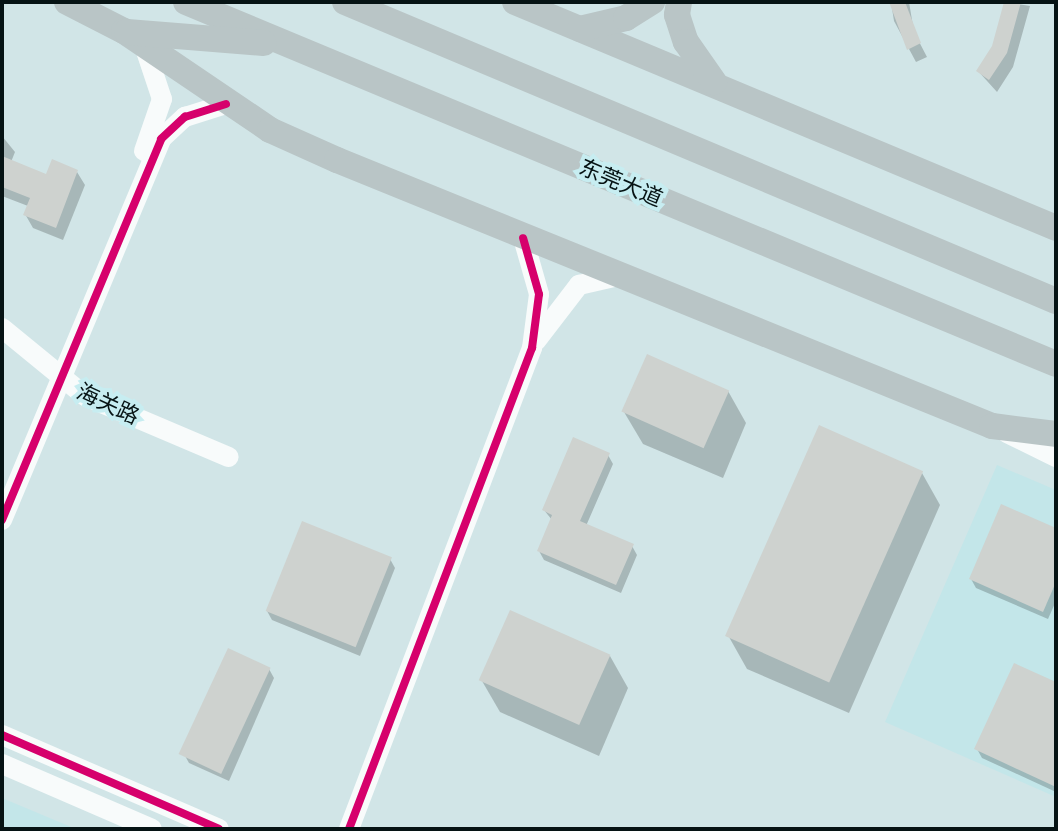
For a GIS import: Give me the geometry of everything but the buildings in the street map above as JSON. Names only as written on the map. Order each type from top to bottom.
[{"type":"main road","points":[[67,2],[134,38],[226,104],[297,142],[615,277],[992,426],[1056,434]]},
{"type":"main road","name":"东莞大道","points":[[186,2],[1056,364]]},
{"type":"main road","points":[[345,2],[1056,301]]},
{"type":"main road","points":[[515,2],[1056,228]]},
{"type":"main road","points":[[580,29],[626,18],[652,2]]},
{"type":"main road","points":[[679,2],[677,15],[686,42],[717,85]]},
{"type":"main road","points":[[134,38],[289,45]]},
{"type":"street","points":[[2,520],[55,376],[154,128],[162,99],[134,38]]},
{"type":"street","points":[[2,484],[55,376],[161,139],[185,117],[226,104]]},
{"type":"street","points":[[349,829],[532,348],[539,294],[537,269],[523,238]]},
{"type":"street","points":[[532,348],[579,285],[615,277]]},
{"type":"street","name":"海关路","points":[[2,328],[55,376],[85,396],[229,457]]},
{"type":"street","points":[[992,426],[1056,457]]},
{"type":"street","points":[[2,735],[219,829]]},
{"type":"street","points":[[2,764],[152,829]]},
{"type":"shaded area","points":[[997,465],[1056,490],[1056,797],[885,722]]},
{"type":"shaded area","points":[[2,798],[76,829],[2,829]]},
{"type":"cycle path","points":[[2,520],[161,139],[185,117],[226,104]]},
{"type":"cycle path","points":[[349,829],[532,348],[539,294],[523,238]]},
{"type":"cycle path","points":[[2,735],[219,829]]}]
